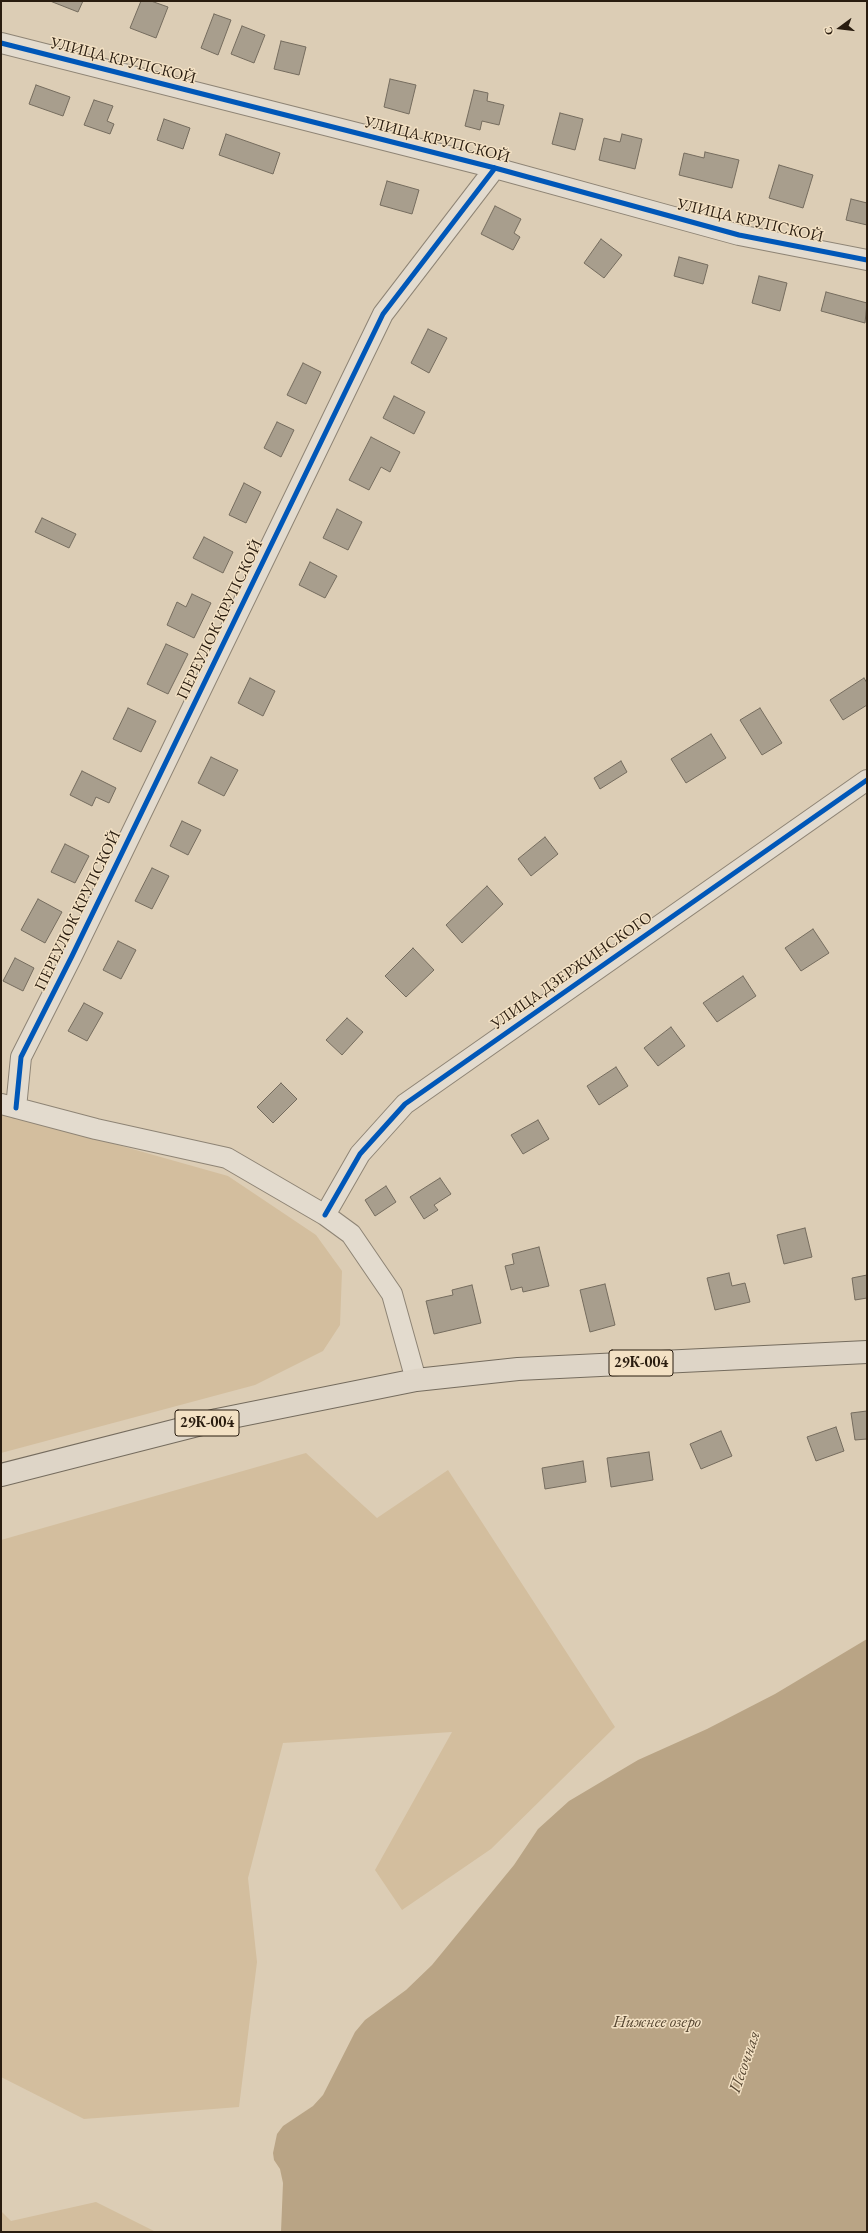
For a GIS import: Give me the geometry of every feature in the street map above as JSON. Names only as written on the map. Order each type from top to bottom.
[{"type":"main road","name":"29К-004","points":[[1,1475],[216,1420],[416,1380],[518,1369],[867,1352]]},
{"type":"street","name":"УЛИЦА КРУПСКОЙ","points":[[1,44],[495,168],[740,235],[867,260]]},
{"type":"street","name":"ПЕРЕУЛОК КРУПСКОЙ","points":[[8,1106],[21,1057],[72,956],[383,314],[495,168]]},
{"type":"street","name":"УЛИЦА ДЗЕРЖИНСКОГО","points":[[325,1215],[360,1154],[405,1104],[867,780]]},
{"type":"street","points":[[8,1106],[96,1129],[227,1158],[325,1215],[351,1234],[392,1294],[416,1380]]},
{"type":"shaded area","points":[[1,1112],[228,1176],[316,1235],[342,1271],[340,1325],[323,1351],[255,1385],[1,1453]]},
{"type":"shaded area","points":[[306,1453],[377,1518],[448,1470],[615,1727],[491,1849],[402,1910],[375,1870],[452,1732],[283,1743],[248,1878],[257,1962],[239,2107],[84,2119],[1,2077],[1,1540]]},
{"type":"shaded area","points":[[96,2202],[156,2232],[1,2232],[1,2211],[11,2221]]},
{"type":"water","name":"Нижнее озеро","points":[[867,1639],[867,2232],[281,2232],[283,2183],[280,2169],[274,2160],[273,2153],[277,2134],[283,2126],[313,2106],[323,2095],[355,2032],[365,2020],[406,1990],[432,1965],[514,1865],[538,1829],[569,1801],[638,1760],[707,1729],[775,1694]]},
{"type":"building","points":[[50,1],[83,1],[78,12]]},
{"type":"building","points":[[141,1],[151,1],[168,7],[156,38],[130,28]]},
{"type":"building","points":[[214,14],[231,20],[218,55],[201,48]]},
{"type":"building","points":[[242,26],[265,35],[254,63],[231,54]]},
{"type":"building","points":[[281,41],[306,47],[299,75],[274,69]]},
{"type":"building","points":[[390,79],[416,85],[409,114],[384,107]]},
{"type":"building","points":[[36,85],[70,97],[63,116],[29,104]]},
{"type":"building","points":[[474,90],[488,93],[487,101],[504,105],[499,125],[482,121],[480,130],[465,126]]},
{"type":"building","points":[[94,100],[113,106],[107,121],[114,124],[110,134],[84,125]]},
{"type":"building","points":[[560,113],[583,119],[575,150],[552,144]]},
{"type":"building","points":[[164,119],[190,128],[183,149],[157,140]]},
{"type":"building","points":[[226,134],[280,153],[273,174],[219,155]]},
{"type":"building","points":[[622,134],[642,139],[635,169],[599,160],[604,138],[620,142]]},
{"type":"building","points":[[705,152],[739,160],[732,188],[679,175],[684,153],[704,158]]},
{"type":"building","points":[[779,165],[813,175],[803,208],[769,198]]},
{"type":"building","points":[[387,181],[419,190],[412,214],[380,205]]},
{"type":"building","points":[[851,199],[867,203],[867,225],[846,220]]},
{"type":"building","points":[[495,206],[521,219],[514,233],[520,237],[513,250],[481,234]]},
{"type":"building","points":[[601,239],[622,255],[604,278],[584,263]]},
{"type":"building","points":[[679,257],[708,265],[703,284],[674,276]]},
{"type":"building","points":[[759,276],[787,283],[780,311],[752,303]]},
{"type":"building","points":[[826,292],[867,303],[865,323],[821,311]]},
{"type":"building","points":[[428,329],[447,338],[429,373],[411,363]]},
{"type":"building","points":[[303,363],[321,372],[306,404],[287,395]]},
{"type":"building","points":[[394,396],[425,412],[414,434],[383,418]]},
{"type":"building","points":[[277,422],[294,430],[281,457],[264,448]]},
{"type":"building","points":[[371,437],[400,452],[390,472],[381,467],[369,490],[349,480]]},
{"type":"building","points":[[244,483],[261,492],[246,523],[229,515]]},
{"type":"building","points":[[337,509],[362,522],[348,550],[323,538]]},
{"type":"building","points":[[42,518],[76,534],[69,548],[35,532]]},
{"type":"building","points":[[204,537],[233,552],[223,573],[193,558]]},
{"type":"building","points":[[310,562],[337,576],[325,598],[299,585]]},
{"type":"building","points":[[192,594],[211,603],[194,638],[167,625],[177,602],[186,607]]},
{"type":"building","points":[[166,644],[188,654],[168,694],[147,684]]},
{"type":"building","points":[[250,678],[275,691],[263,716],[238,703]]},
{"type":"building","points":[[864,678],[867,683],[867,705],[843,720],[830,700]]},
{"type":"building","points":[[128,708],[156,721],[141,752],[113,739]]},
{"type":"building","points":[[760,708],[782,743],[762,755],[740,720]]},
{"type":"building","points":[[711,734],[726,758],[686,783],[671,759]]},
{"type":"building","points":[[211,757],[238,770],[224,796],[198,783]]},
{"type":"building","points":[[621,761],[627,772],[600,789],[594,778]]},
{"type":"building","points":[[82,771],[116,788],[109,803],[96,797],[92,806],[70,795]]},
{"type":"building","points":[[182,821],[201,830],[188,855],[170,846]]},
{"type":"building","points":[[545,837],[558,854],[531,876],[518,859]]},
{"type":"building","points":[[65,844],[89,856],[75,883],[51,872]]},
{"type":"building","points":[[152,868],[169,876],[152,909],[135,901]]},
{"type":"building","points":[[487,886],[503,904],[462,943],[446,925]]},
{"type":"building","points":[[38,899],[62,912],[45,943],[21,930]]},
{"type":"building","points":[[813,929],[829,953],[801,971],[785,948]]},
{"type":"building","points":[[118,941],[136,950],[121,979],[103,970]]},
{"type":"building","points":[[413,948],[434,970],[406,997],[385,976]]},
{"type":"building","points":[[15,958],[34,968],[23,991],[3,981]]},
{"type":"building","points":[[743,976],[756,996],[717,1022],[703,1003]]},
{"type":"building","points":[[84,1003],[103,1013],[87,1041],[68,1031]]},
{"type":"building","points":[[347,1018],[363,1032],[342,1055],[326,1040]]},
{"type":"building","points":[[671,1027],[685,1046],[658,1066],[644,1048]]},
{"type":"building","points":[[616,1067],[628,1086],[599,1105],[587,1086]]},
{"type":"building","points":[[281,1083],[297,1099],[273,1123],[257,1107]]},
{"type":"building","points":[[538,1120],[549,1139],[523,1154],[511,1135]]},
{"type":"building","points":[[440,1178],[451,1194],[434,1205],[438,1210],[424,1219],[410,1197]]},
{"type":"building","points":[[386,1186],[396,1202],[375,1216],[365,1200]]},
{"type":"building","points":[[805,1228],[812,1257],[784,1264],[777,1235]]},
{"type":"building","points":[[539,1247],[549,1286],[523,1292],[522,1287],[511,1290],[505,1266],[514,1264],[512,1254]]},
{"type":"building","points":[[729,1273],[732,1286],[745,1283],[750,1302],[715,1310],[707,1278]]},
{"type":"building","points":[[867,1275],[867,1298],[855,1300],[852,1278]]},
{"type":"building","points":[[605,1284],[615,1325],[590,1332],[580,1290]]},
{"type":"building","points":[[472,1285],[481,1323],[434,1334],[426,1301],[453,1295],[452,1290]]},
{"type":"building","points":[[867,1411],[867,1439],[855,1440],[851,1413]]},
{"type":"building","points":[[836,1427],[844,1451],[816,1461],[807,1437]]},
{"type":"building","points":[[721,1431],[732,1456],[701,1469],[690,1444]]},
{"type":"building","points":[[649,1452],[653,1480],[611,1487],[607,1458]]},
{"type":"building","points":[[583,1461],[586,1482],[545,1489],[542,1468]]},
{"type":"cycle path","points":[[1,43],[495,168],[739,235],[867,260]]},
{"type":"cycle path","points":[[16,1108],[21,1057],[72,956],[383,314],[495,168]]},
{"type":"cycle path","points":[[325,1215],[360,1154],[405,1104],[867,780]]},
{"type":"water label","name":"Песочная","points":[[745,2062]]}]
